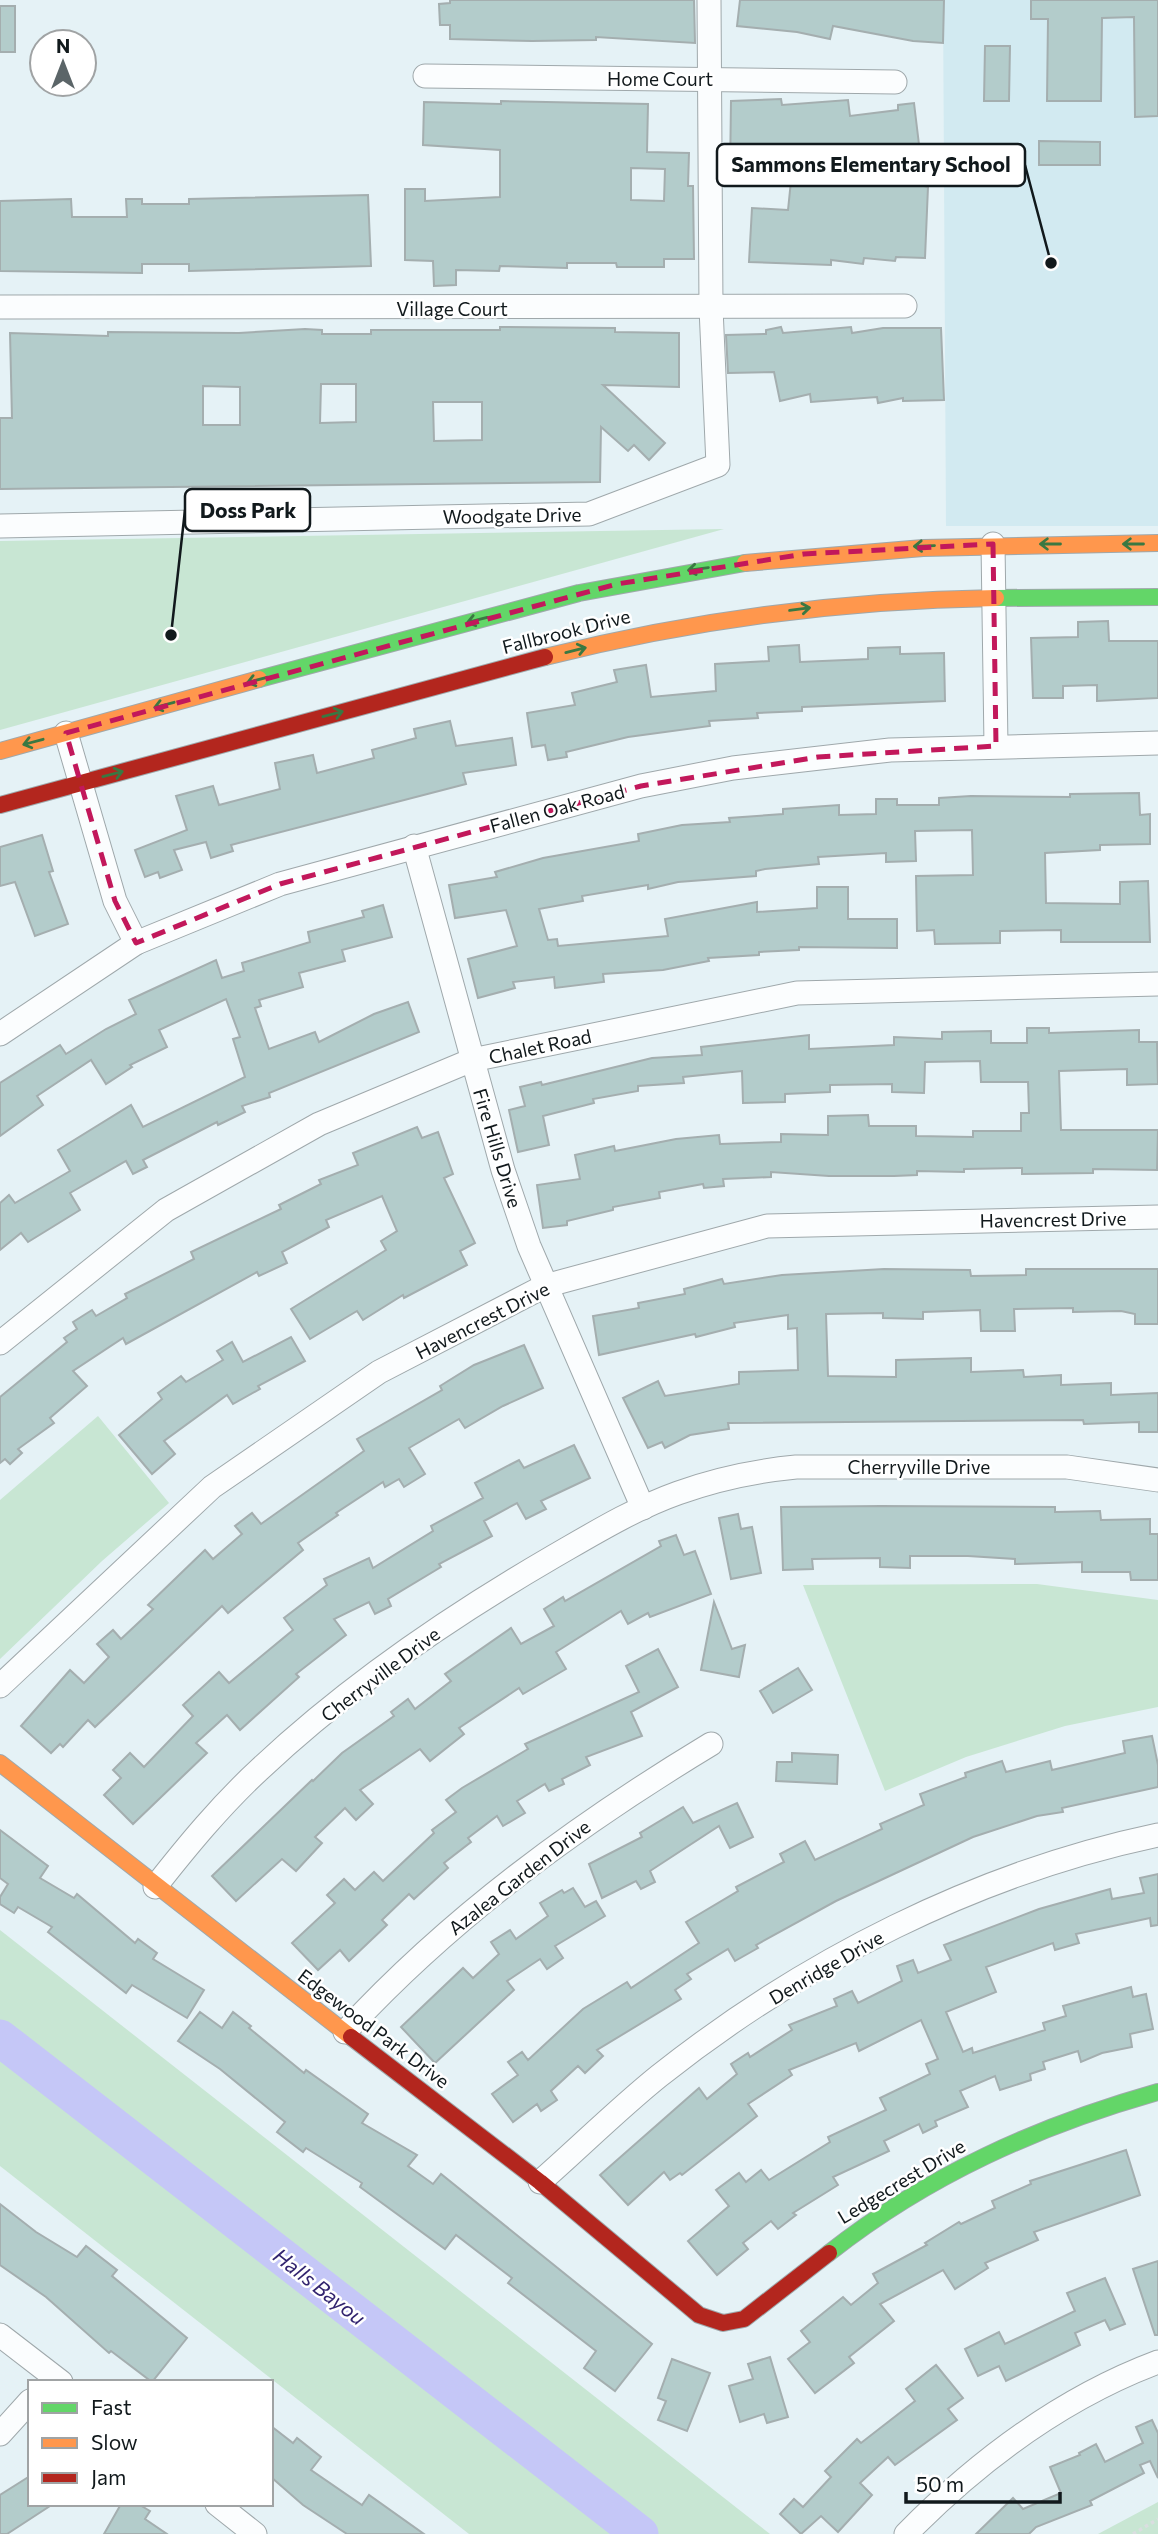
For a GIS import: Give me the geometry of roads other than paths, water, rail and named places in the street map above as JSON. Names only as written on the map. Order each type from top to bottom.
[{"type":"main road","name":"Fallbrook Drive","points":[[0,751],[524,615],[617,584],[804,555],[993,544],[1158,544]]},
{"type":"main road","name":"Fallbrook Drive","points":[[0,805],[534,653],[628,636],[810,607],[995,596],[1158,597]]},
{"type":"main road","name":"Edgewood Park Drive","points":[[0,1763],[155,1887],[540,2182],[699,2315],[723,2323]]},
{"type":"main road","name":"Ledgecrest Drive","points":[[723,2323],[744,2319],[844,2240],[948,2172],[1016,2141],[1121,2102],[1158,2092]]},
{"type":"street","name":"Woodgate Drive","points":[[0,526],[589,514],[718,465],[711,308],[709,0]]},
{"type":"street","name":"Home Court","points":[[425,76],[895,82]]},
{"type":"street","name":"Village Court","points":[[0,307],[905,306]]},
{"type":"street","points":[[993,544],[996,746]]},
{"type":"street","points":[[66,733],[83,782],[115,901],[136,943]]},
{"type":"street","name":"Fallen Oak Road","points":[[0,1034],[136,943],[280,884],[641,786],[733,768],[890,750],[1158,743]]},
{"type":"street","name":"Fire Hills Drive","points":[[414,846],[503,1170],[545,1286]]},
{"type":"street","name":"Chalet Road","points":[[0,1343],[166,1210],[319,1124],[472,1060],[797,993],[1158,984]]},
{"type":"street","name":"Havencrest Drive","points":[[0,1686],[212,1487],[380,1372],[545,1286],[768,1226],[1158,1217]]},
{"type":"street","points":[[545,1286],[643,1508]]},
{"type":"street","name":"Cherryville Drive","points":[[155,1887],[197,1834],[261,1768],[347,1695],[510,1582],[643,1508],[714,1482],[754,1471],[796,1467],[1067,1467],[1158,1480]]},
{"type":"street","name":"Azalea Garden Drive","points":[[345,2032],[391,1982],[430,1947],[562,1839],[620,1799],[711,1744]]},
{"type":"street","name":"Denridge Drive","points":[[540,2182],[623,2107],[709,2039],[861,1944],[977,1890],[1044,1865],[1158,1835]]},
{"type":"street","points":[[0,2335],[54,2380]]},
{"type":"street","points":[[906,2534],[975,2470],[1024,2434],[1102,2388],[1158,2362]]},
{"type":"street","points":[[0,2434],[28,2403]]},
{"type":"street","points":[[220,2506],[255,2534]]},
{"type":"waterway","name":"Halls Bayou","points":[[0,2038],[640,2534]]},
{"type":"place","name":"Sammons Elementary School","points":[[1051,263]]},
{"type":"place","name":"Doss Park","points":[[171,635]]}]
